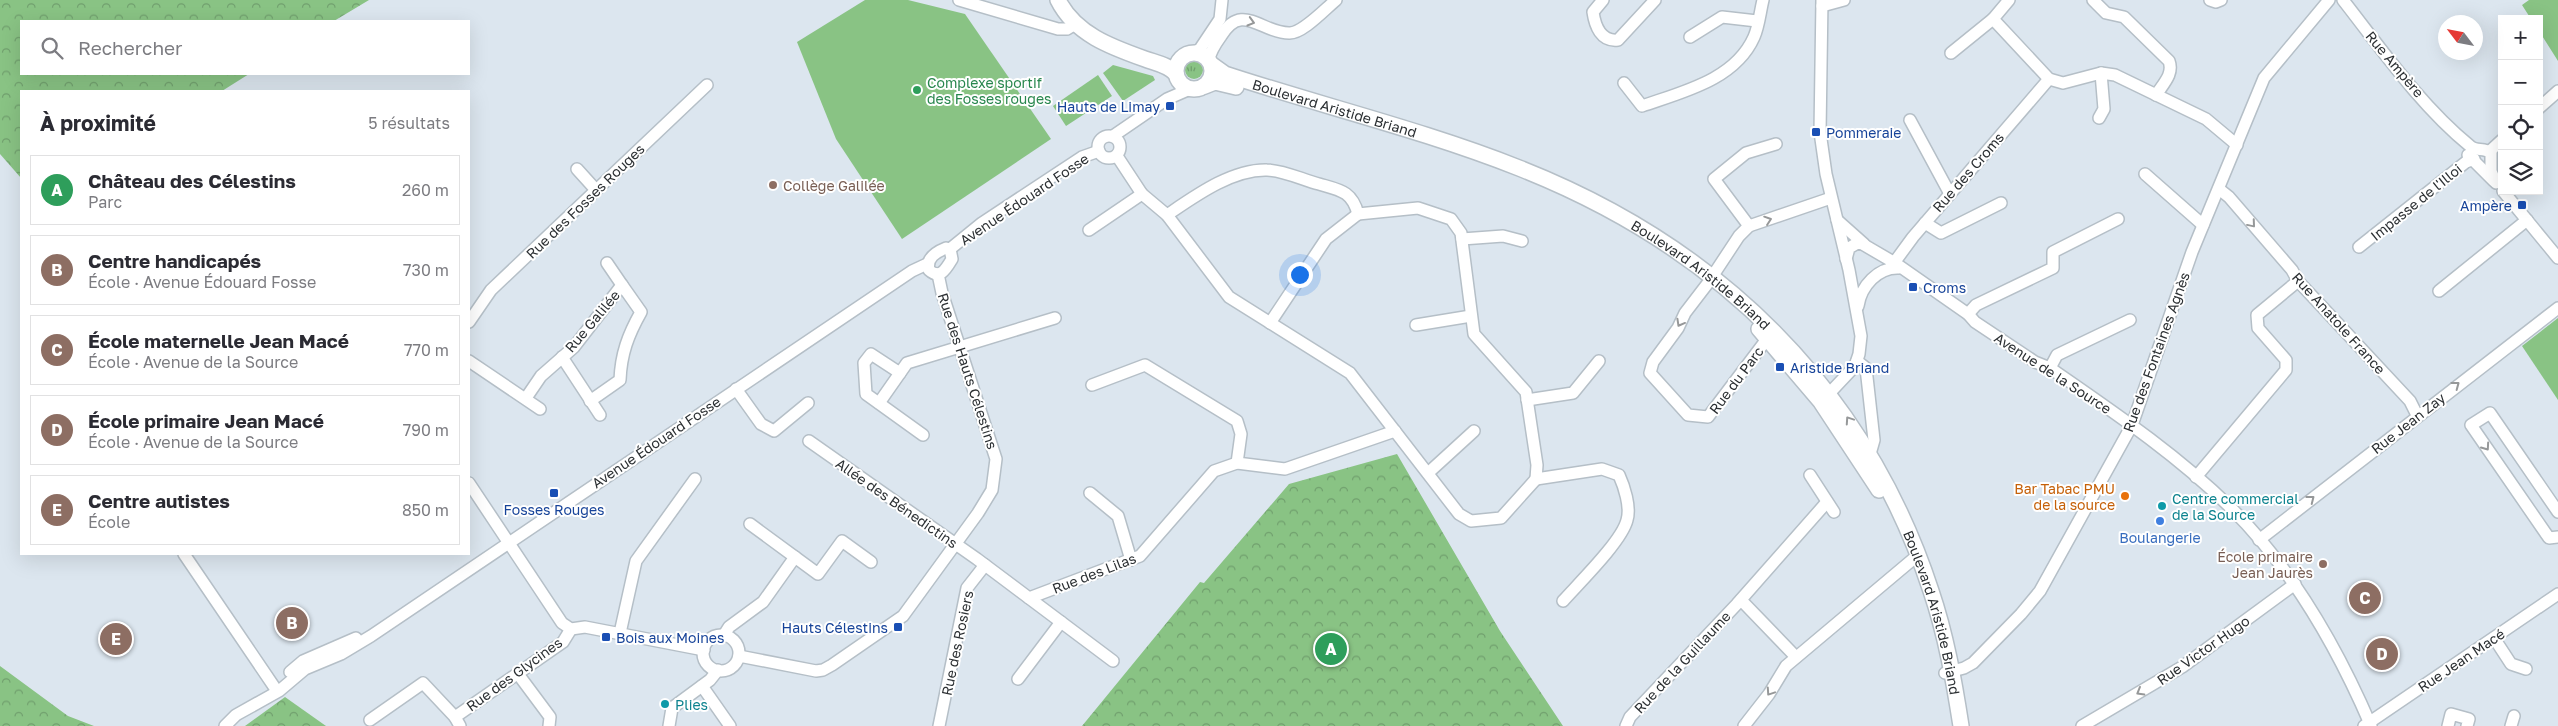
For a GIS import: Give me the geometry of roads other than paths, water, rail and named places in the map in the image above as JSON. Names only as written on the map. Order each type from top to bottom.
[{"type":"main road","points":[[1058,0],[1075,24],[1098,40],[1118,50],[1169,68],[1187,82]]},
{"type":"main road","points":[[1098,40],[1172,58],[1189,54]]},
{"type":"main road","points":[[1187,82],[1178,62],[1189,54]]},
{"type":"main road","name":"Boulevard Aristide Briand","points":[[1189,54],[1203,55],[1225,74],[1454,144],[1545,179],[1627,221],[1710,281],[1793,350],[1825,398],[1915,557]]},
{"type":"main road","points":[[1187,82],[1212,76],[1210,62]]},
{"type":"main road","name":"Boulevard Aristide Briand","points":[[1187,82],[1218,82],[1261,93],[1430,143],[1516,174],[1609,217],[1710,281],[1872,447],[1915,557],[1948,672],[1961,726]]},
{"type":"main road","name":"Boulevard Aristide Briand","points":[[1948,672],[1955,726]]},
{"type":"street","points":[[959,0],[1058,29],[1067,29],[1075,24]]},
{"type":"street","points":[[1189,54],[1200,49],[1220,19],[1222,0]]},
{"type":"street","points":[[1210,62],[1211,51],[1227,24],[1233,20],[1248,21],[1288,34],[1298,32],[1336,0]]},
{"type":"street","points":[[1603,0],[1594,12],[1595,24],[1602,35],[1611,41],[1618,40],[1655,0]]},
{"type":"street","points":[[1624,83],[1642,106],[1706,84],[1736,62],[1748,48],[1755,36],[1763,0]]},
{"type":"street","points":[[1825,398],[1851,371],[1857,361],[1861,336],[1848,264],[1831,198],[1820,132],[1822,3],[1844,0]]},
{"type":"street","points":[[1951,53],[1993,20],[2009,0]]},
{"type":"street","points":[[2093,0],[2106,13],[2124,17],[2169,61],[2170,74],[2156,95]]},
{"type":"street","points":[[2210,0],[2216,2],[2221,0]]},
{"type":"street","name":"Rue des Fontaines Agnès","points":[[1948,672],[1973,663],[2022,614],[2040,591],[2132,425],[2203,225],[2264,78],[2329,0]]},
{"type":"street","name":"Rue Ampère","points":[[2343,0],[2448,127],[2456,142],[2480,158],[2498,185]]},
{"type":"street","points":[[1690,37],[1722,17],[1758,21]]},
{"type":"street","points":[[1993,20],[2049,79],[2063,82],[2101,73],[2115,75],[2206,119],[2237,145]]},
{"type":"street","points":[[2099,118],[2104,109],[2101,73]]},
{"type":"street","name":"Rue des Croms","points":[[1895,266],[1925,223],[2049,79]]},
{"type":"street","points":[[1117,156],[1106,158],[1099,150],[1100,141],[1106,137],[1113,136],[1167,99],[1187,82]]},
{"type":"street","name":"Rue des Fosses Rouges","points":[[470,321],[491,290],[707,85]]},
{"type":"street","points":[[2542,105],[2558,91]]},
{"type":"street","points":[[1910,120],[1950,194]]},
{"type":"street","points":[[1113,136],[1120,143],[1120,150],[1117,156]]},
{"type":"street","name":"Impasse de l'Illoi","points":[[2359,248],[2498,143]]},
{"type":"street","points":[[1750,226],[1714,179],[1746,152],[1776,144]]},
{"type":"street","name":"Avenue Édouard Fosse","points":[[950,249],[982,223],[1082,157],[1099,150]]},
{"type":"street","points":[[1117,156],[1142,194],[1167,215],[1229,297],[1270,323],[1350,373],[1459,514],[1471,521],[1501,518],[1536,479],[1537,465],[1526,392],[1474,334],[1462,233],[1451,219],[1418,208],[1358,214],[1326,239],[1270,323]]},
{"type":"street","points":[[577,169],[596,190]]},
{"type":"street","points":[[1167,215],[1198,194],[1231,177],[1267,170],[1340,190],[1354,200],[1358,214]]},
{"type":"street","points":[[2145,174],[2203,225]]},
{"type":"street","name":"Rue Anatole France","points":[[2219,189],[2229,197],[2285,262],[2298,281],[2410,401],[2417,415]]},
{"type":"street","points":[[1089,230],[1142,194]]},
{"type":"street","name":"Rue Ampère","points":[[2506,195],[2558,258]]},
{"type":"street","points":[[1710,281],[1739,236],[1750,226],[1831,198]]},
{"type":"street","points":[[1925,223],[1941,233],[2001,203]]},
{"type":"street","points":[[1968,314],[1976,305],[2053,268],[2053,252],[2118,219]]},
{"type":"street","name":"Avenue de la Source","points":[[1837,220],[1864,244],[1968,314],[1975,322],[2035,362],[2050,368],[2132,425],[2230,507],[2295,584],[2344,672],[2368,725]]},
{"type":"street","points":[[2439,291],[2527,220]]},
{"type":"street","points":[[1462,239],[1503,236],[1522,241]]},
{"type":"street","points":[[1848,264],[1851,246],[1857,242],[1864,244]]},
{"type":"street","points":[[950,249],[952,259],[945,271],[938,274],[929,270],[928,264],[932,256],[939,250],[950,249]]},
{"type":"street","points":[[1857,308],[1862,291],[1884,266],[1881,256]]},
{"type":"street","name":"Rue Galilée","points":[[590,401],[620,380],[621,359],[626,340],[641,312],[607,263]]},
{"type":"street","name":"Avenue Édouard Fosse","points":[[217,726],[237,707],[275,688],[303,660],[386,623],[916,269],[928,264]]},
{"type":"street","points":[[1848,264],[1861,277],[1878,275],[1895,266]]},
{"type":"street","name":"Rue des Hauts Célestins","points":[[738,656],[816,671],[823,670],[903,616],[989,496],[996,459],[942,293],[938,274]]},
{"type":"street","name":"Rue du Parc","points":[[1710,281],[1653,362],[1650,374],[1688,415],[1708,417],[1767,339]]},
{"type":"street","points":[[2196,477],[2286,370],[2286,360],[2258,328],[2257,315],[2298,281]]},
{"type":"street","name":"Rue Galilée","points":[[526,398],[542,376],[574,347],[622,285]]},
{"type":"street","name":"Rue Jean Zay","points":[[2259,540],[2417,415],[2558,308]]},
{"type":"street","points":[[1416,325],[1471,316]]},
{"type":"street","points":[[879,403],[907,362],[1055,318]]},
{"type":"street","points":[[2050,368],[2057,355],[2130,320]]},
{"type":"street","points":[[900,373],[871,354],[864,363],[866,394],[923,435]]},
{"type":"street","name":"Rue Galilée","points":[[562,357],[600,415]]},
{"type":"street","points":[[1527,400],[1573,393],[1599,361]]},
{"type":"street","points":[[1857,361],[1866,368],[1872,447]]},
{"type":"street","points":[[470,362],[540,409]]},
{"type":"street","points":[[1092,385],[1145,365],[1237,421],[1242,434],[1237,462],[1285,469],[1395,432]]},
{"type":"street","points":[[736,389],[761,424],[774,431],[808,403]]},
{"type":"street","points":[[2558,512],[2490,412],[2471,425],[2549,538],[2558,537]]},
{"type":"street","points":[[1428,473],[1474,431]]},
{"type":"street","name":"Allée des Bénedictins","points":[[809,441],[985,565]]},
{"type":"street","name":"Rue des Lilas","points":[[1029,598],[1140,556],[1214,471],[1237,462]]},
{"type":"street","points":[[1536,479],[1602,469],[1619,475],[1624,486],[1628,519],[1622,530],[1563,601]]},
{"type":"street","points":[[1810,475],[1834,512]]},
{"type":"street","points":[[620,633],[636,561],[695,479]]},
{"type":"street","points":[[470,484],[562,623],[571,629],[585,627],[704,650]]},
{"type":"street","points":[[1090,493],[1118,516],[1131,560]]},
{"type":"street","name":"Rue de la Guillaume","points":[[1626,726],[1630,717],[1741,600],[1827,502]]},
{"type":"street","points":[[750,524],[818,574],[842,541],[871,562]]},
{"type":"street","points":[[185,555],[275,688]]},
{"type":"street","points":[[724,636],[729,627],[763,602],[795,557]]},
{"type":"street","points":[[1744,726],[1769,694],[1786,666],[1915,557]]},
{"type":"street","points":[[985,565],[1113,661]]},
{"type":"street","name":"Rue des Rosiers","points":[[939,726],[967,588],[985,565]]},
{"type":"street","name":"Rue Victor Hugo","points":[[2082,726],[2182,667],[2295,584]]},
{"type":"street","name":"Rue Jean Macé","points":[[2368,725],[2558,594]]},
{"type":"street","name":"Rue de la Guillaume","points":[[1741,600],[1796,657]]},
{"type":"street","points":[[1018,679],[1061,622]]},
{"type":"street","name":"Rue des Glycines","points":[[457,721],[563,642],[571,629]]},
{"type":"street","points":[[669,726],[672,708],[702,686],[718,670],[733,666],[738,656],[734,641],[724,636],[709,640],[704,650],[708,665],[718,670]]},
{"type":"street","points":[[2494,638],[2511,664],[2526,668]]},
{"type":"street","points":[[518,674],[550,717],[549,726]]},
{"type":"street","points":[[370,720],[423,683],[457,721]]},
{"type":"street","points":[[702,686],[730,726]]},
{"type":"street","name":"Avenue Édouard Fosse","points":[[225,726],[256,699]]},
{"type":"street","points":[[2448,726],[2451,714],[2469,718],[2467,726]]},
{"type":"place","name":"Complexe sportif des Fosses rouges","points":[[917,90]]},
{"type":"place","name":"Hauts de Limay","points":[[1170,106]]},
{"type":"place","name":"Pommeraie","points":[[1816,132]]},
{"type":"place","name":"Collège Galilée","points":[[773,185]]},
{"type":"place","name":"Ampère","points":[[2522,205]]},
{"type":"place","name":"Croms","points":[[1913,287]]},
{"type":"place","name":"Aristide Briand","points":[[1780,367]]},
{"type":"place","name":"Fosses Rouges","points":[[554,493]]},
{"type":"place","name":"Bar Tabac PMU de la source","points":[[2125,496]]},
{"type":"place","name":"Centre commercial de la Source","points":[[2162,506]]},
{"type":"place","name":"Boulangerie","points":[[2160,521]]},
{"type":"place","name":"École primaire Jean Jaurès","points":[[2323,564]]},
{"type":"place","name":"École maternelle Jean Macé","points":[[2365,598]]},
{"type":"place","name":"Centre handicapés","points":[[292,623]]},
{"type":"place","name":"Hauts Célestins","points":[[898,627]]},
{"type":"place","name":"Bois aux Moines","points":[[606,637]]},
{"type":"place","name":"Centre autistes","points":[[116,639]]},
{"type":"place","name":"Château des Célestins","points":[[1331,649]]},
{"type":"place","name":"École primaire Jean Macé","points":[[2382,654]]},
{"type":"place","name":"Plies","points":[[665,704]]}]
